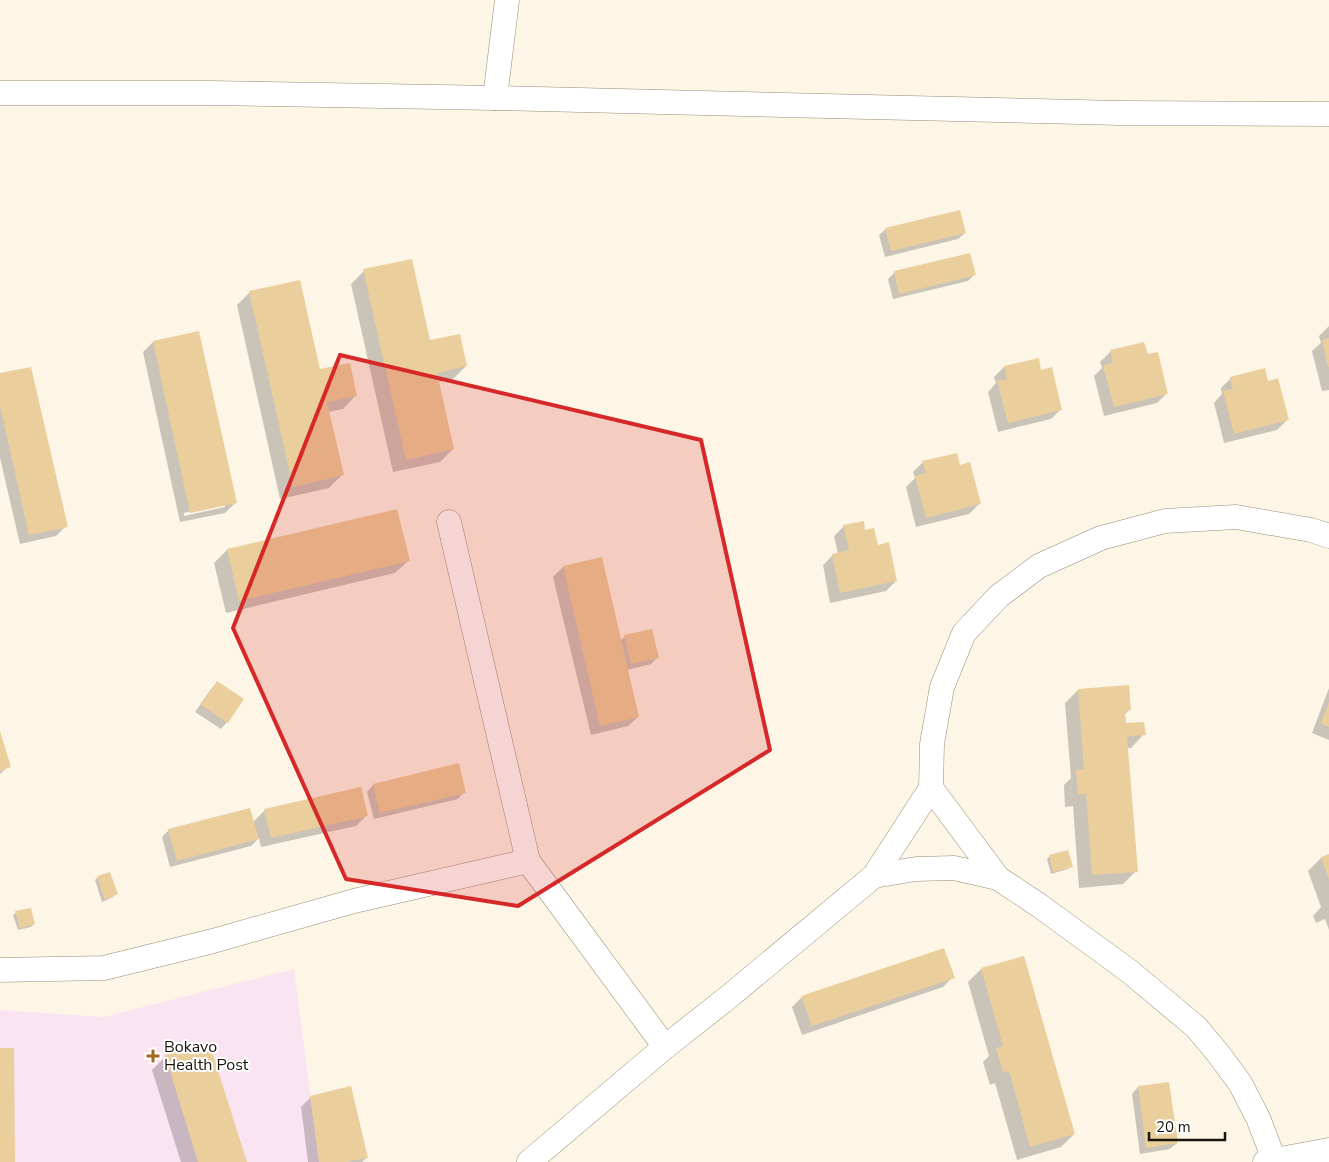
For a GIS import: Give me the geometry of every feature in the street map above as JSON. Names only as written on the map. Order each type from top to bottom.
[{"type":"street","points":[[495,98],[506,0]]},
{"type":"street","points":[[0,93],[209,93],[1120,113],[1329,114]]},
{"type":"street","points":[[529,1162],[665,1047],[874,876],[931,788],[932,744],[942,687],[964,633],[999,596],[1039,566],[1101,538],[1165,521],[1236,516],[1311,530],[1329,536]]},
{"type":"street","points":[[449,522],[528,861],[665,1047]]},
{"type":"street","points":[[931,788],[998,878],[1129,971],[1196,1027],[1240,1083],[1258,1118],[1271,1161],[1329,1150]]},
{"type":"street","points":[[0,970],[104,968],[213,941],[354,901],[528,861]]},
{"type":"street","points":[[874,876],[916,869],[954,868],[998,878]]},
{"type":"highlighted area","points":[[340,355],[701,440],[770,750],[518,906],[346,879],[233,628]]},
{"type":"shaded area","name":"Bokavo Health Post","points":[[294,969],[319,1162],[0,1162],[0,1010],[103,1017]]},
{"type":"building","points":[[960,210],[966,233],[891,251],[885,228]]},
{"type":"building","points":[[970,253],[976,275],[899,294],[894,271]]},
{"type":"building","points":[[412,259],[430,340],[460,334],[467,366],[437,373],[454,449],[406,460],[363,269]]},
{"type":"building","points":[[300,280],[320,369],[350,363],[357,396],[327,402],[344,475],[293,487],[249,291]]},
{"type":"building","points":[[199,331],[237,503],[190,513],[153,341]]},
{"type":"building","points":[[1329,338],[1329,367],[1328,367],[1322,340]]},
{"type":"building","points":[[1144,342],[1148,354],[1158,352],[1168,394],[1114,407],[1103,365],[1113,363],[1110,350]]},
{"type":"building","points":[[1039,358],[1041,370],[1052,367],[1062,410],[1008,423],[997,381],[1007,379],[1004,366]]},
{"type":"building","points":[[31,367],[68,527],[29,535],[0,406],[0,373]]},
{"type":"building","points":[[1265,368],[1268,381],[1278,378],[1289,420],[1234,434],[1223,391],[1233,389],[1230,377]]},
{"type":"building","points":[[957,453],[960,465],[970,462],[981,504],[926,518],[915,476],[926,473],[922,461]]},
{"type":"building","points":[[397,509],[410,561],[239,601],[227,549]]},
{"type":"building","points":[[864,521],[865,530],[874,528],[878,545],[889,542],[897,581],[840,593],[832,554],[849,550],[843,525]]},
{"type":"building","points":[[602,557],[639,717],[600,726],[563,566]]},
{"type":"building","points":[[652,629],[659,658],[631,664],[624,635]]},
{"type":"building","points":[[217,681],[244,699],[228,723],[201,705]]},
{"type":"building","points":[[1129,685],[1131,710],[1125,711],[1126,723],[1144,722],[1146,735],[1127,736],[1138,872],[1092,875],[1086,794],[1078,794],[1076,770],[1084,769],[1078,689]]},
{"type":"building","points":[[1329,702],[1329,727],[1321,723]]},
{"type":"building","points":[[0,731],[11,767],[0,771]]},
{"type":"building","points":[[459,763],[466,793],[380,813],[373,784]]},
{"type":"building","points":[[361,787],[368,816],[271,838],[264,809]]},
{"type":"building","points":[[250,808],[259,839],[177,861],[168,829]]},
{"type":"building","points":[[1068,850],[1073,867],[1053,872],[1049,855]]},
{"type":"building","points":[[1329,854],[1329,879],[1321,857]]},
{"type":"building","points":[[110,872],[118,894],[105,900],[97,876]]},
{"type":"building","points":[[31,908],[35,924],[20,928],[15,911]]},
{"type":"building","points":[[944,948],[955,978],[812,1026],[801,996]]},
{"type":"building","points":[[1024,956],[1075,1134],[1030,1147],[1009,1071],[1003,1072],[996,1048],[1003,1046],[981,968]]},
{"type":"building","points":[[209,1042],[247,1162],[198,1162],[165,1055]]},
{"type":"building","points":[[0,1048],[14,1048],[15,1162],[0,1162]]},
{"type":"building","points":[[1169,1082],[1178,1143],[1146,1148],[1138,1086]]},
{"type":"building","points":[[351,1086],[368,1158],[346,1162],[319,1162],[310,1096]]},
{"type":"place","name":"Bokavo Health Post","points":[[153,1056]]}]
